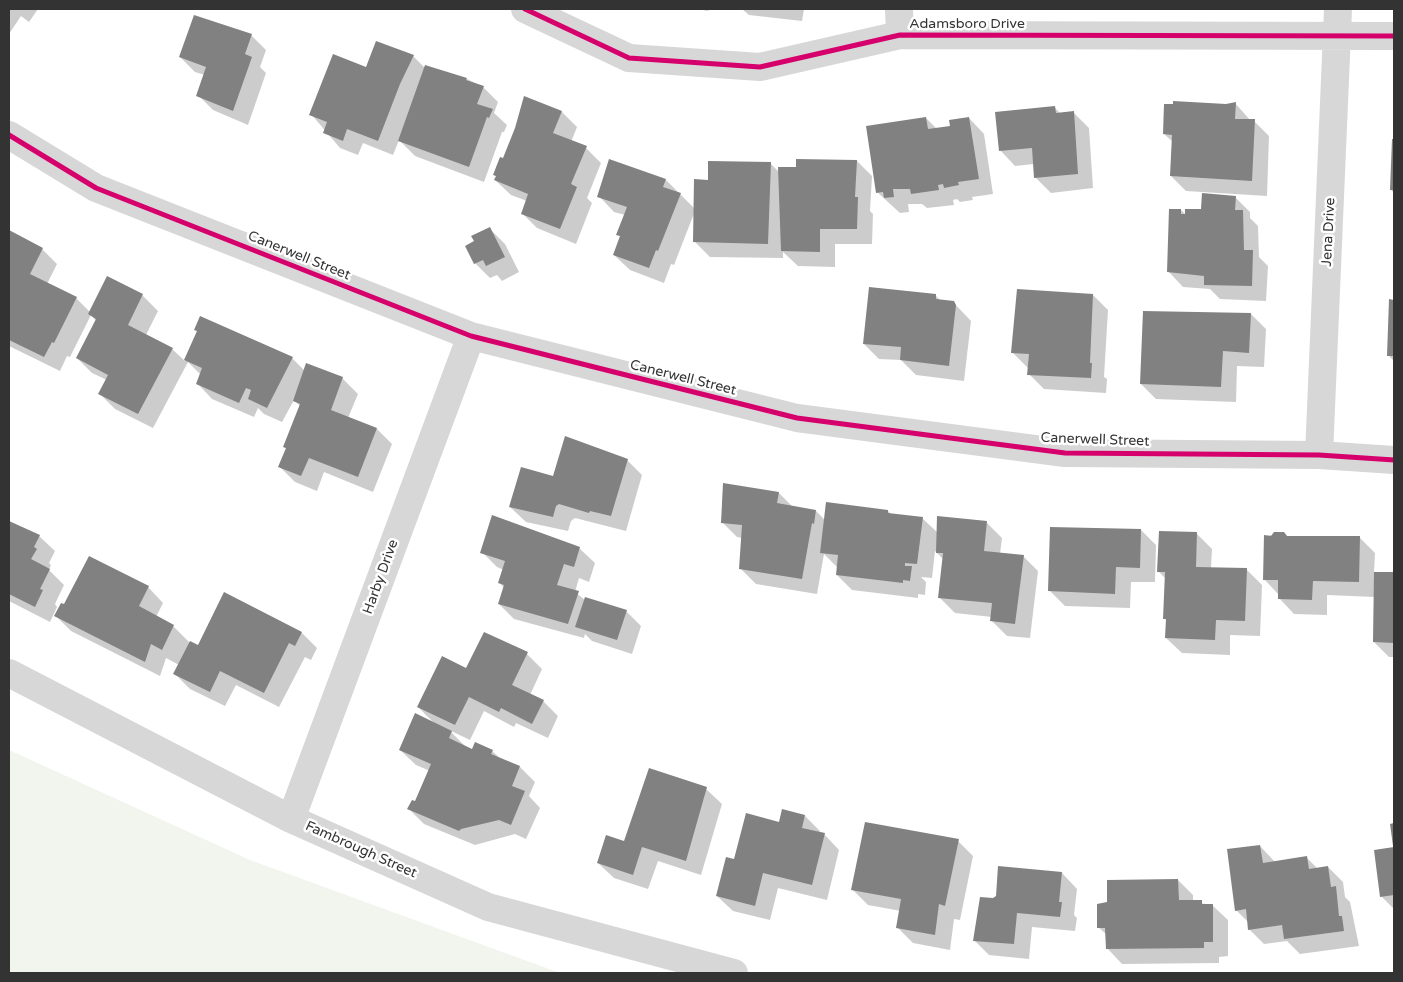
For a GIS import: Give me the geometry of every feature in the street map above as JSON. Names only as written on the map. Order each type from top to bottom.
[{"type":"street","name":"Adamsboro Drive","points":[[526,9],[629,58],[760,67],[899,22],[1338,36],[1394,36]]},
{"type":"street","name":"Jena Drive","points":[[1319,455],[1338,9]]},
{"type":"street","name":"Canerwell Street","points":[[9,135],[96,188],[470,336],[796,418],[1065,453],[1319,455],[1394,460]]},
{"type":"street","name":"Harby Drive","points":[[291,818],[470,336]]},
{"type":"street","name":"Fambrough Street","points":[[9,673],[291,818],[488,907],[734,973]]},
{"type":"shaded area","points":[[9,750],[250,860],[560,973],[9,973]]},
{"type":"building","points":[[194,15],[252,34],[245,54],[252,57],[233,111],[196,96],[206,67],[179,57]]},
{"type":"building","points":[[376,41],[414,55],[400,84],[378,141],[347,129],[343,141],[323,133],[327,122],[309,115],[333,54],[366,67]]},
{"type":"building","points":[[425,65],[467,78],[466,80],[484,86],[477,104],[493,109],[489,118],[487,117],[469,167],[398,141]]},
{"type":"building","points":[[524,96],[562,111],[553,133],[587,146],[571,184],[577,187],[560,229],[521,214],[528,194],[494,180],[496,176],[493,175],[500,157],[503,158],[515,128]]},
{"type":"building","points":[[1173,101],[1226,104],[1236,102],[1235,119],[1255,119],[1252,181],[1170,176],[1172,135],[1163,134],[1164,104],[1173,104]]},
{"type":"building","points":[[1055,106],[1056,113],[1074,111],[1078,174],[1034,178],[1032,148],[999,151],[995,112]]},
{"type":"building","points":[[926,117],[928,129],[950,126],[949,120],[969,117],[979,179],[958,182],[959,185],[944,188],[943,184],[938,185],[939,190],[911,194],[910,189],[893,189],[894,197],[884,198],[883,192],[876,193],[866,126]]},
{"type":"building","points":[[1392,139],[1394,139],[1394,190],[1390,190]]},
{"type":"building","points":[[609,159],[666,179],[663,187],[681,193],[658,251],[656,250],[649,268],[613,255],[620,236],[616,235],[627,207],[597,197]]},
{"type":"building","points":[[796,159],[857,160],[855,197],[858,197],[857,229],[820,229],[820,252],[781,251],[778,167],[796,167]]},
{"type":"building","points":[[708,161],[771,162],[768,244],[693,242],[694,179],[708,180]]},
{"type":"building","points":[[1202,193],[1236,196],[1235,210],[1243,210],[1244,250],[1253,250],[1252,286],[1204,285],[1204,276],[1167,272],[1169,209],[1181,209],[1181,214],[1185,214],[1185,209],[1201,209]]},
{"type":"building","points":[[490,227],[505,257],[486,266],[483,260],[474,264],[465,246],[474,241],[471,236]]},
{"type":"building","points":[[9,230],[43,248],[30,274],[77,297],[54,343],[52,342],[44,357],[9,340]]},
{"type":"building","points":[[107,276],[143,294],[128,325],[173,348],[138,414],[98,394],[108,375],[76,358],[96,319],[88,314]]},
{"type":"building","points":[[869,287],[936,294],[936,299],[954,301],[956,305],[949,366],[900,360],[901,347],[863,344]]},
{"type":"building","points":[[1017,289],[1093,294],[1091,378],[1027,375],[1029,354],[1011,353]]},
{"type":"building","points":[[1389,299],[1394,300],[1394,356],[1387,356]]},
{"type":"building","points":[[1143,311],[1251,313],[1249,353],[1223,351],[1221,387],[1140,384]]},
{"type":"building","points":[[200,316],[293,357],[267,408],[248,399],[251,390],[246,388],[239,403],[196,384],[202,368],[184,360],[197,331],[194,330]]},
{"type":"building","points":[[306,363],[343,377],[331,410],[377,428],[358,477],[309,458],[301,476],[278,467],[286,448],[283,447],[300,404],[293,401]]},
{"type":"building","points":[[565,436],[628,459],[611,516],[590,511],[589,513],[559,504],[556,506],[553,517],[509,507],[521,467],[553,476]]},
{"type":"building","points":[[723,483],[779,492],[777,503],[816,510],[802,579],[739,569],[742,525],[721,523]]},
{"type":"building","points":[[826,502],[888,510],[888,513],[923,517],[917,564],[905,563],[905,566],[912,566],[910,581],[903,580],[903,583],[836,575],[838,555],[820,553]]},
{"type":"building","points":[[492,515],[580,547],[574,567],[564,564],[557,585],[579,591],[568,624],[498,604],[504,585],[498,583],[505,561],[480,553]]},
{"type":"building","points":[[937,516],[987,521],[984,551],[1024,555],[1015,624],[990,621],[992,603],[938,598],[943,553],[936,553]]},
{"type":"building","points":[[9,521],[40,535],[34,547],[37,549],[31,559],[50,569],[40,589],[43,590],[35,607],[9,594]]},
{"type":"building","points":[[1050,527],[1141,529],[1140,568],[1116,567],[1115,594],[1048,591]]},
{"type":"building","points":[[1159,531],[1197,532],[1196,567],[1247,568],[1245,621],[1216,620],[1215,640],[1165,638],[1166,619],[1163,619],[1165,572],[1157,572]]},
{"type":"building","points":[[1274,532],[1284,532],[1287,536],[1360,536],[1359,582],[1313,581],[1312,600],[1278,599],[1278,580],[1263,580],[1264,535],[1271,536]]},
{"type":"building","points":[[89,556],[149,586],[139,606],[174,625],[162,650],[151,644],[145,662],[54,616],[61,603],[64,604]]},
{"type":"building","points":[[1374,572],[1394,572],[1394,643],[1373,642]]},
{"type":"building","points":[[224,592],[302,632],[295,646],[289,643],[264,693],[220,671],[210,692],[173,674],[190,641],[198,645]]},
{"type":"building","points":[[585,597],[627,610],[617,640],[575,627]]},
{"type":"building","points":[[484,632],[528,652],[512,685],[544,700],[532,724],[501,708],[499,712],[469,697],[455,725],[417,707],[442,656],[466,668]]},
{"type":"building","points":[[415,713],[452,731],[449,738],[472,749],[475,742],[493,750],[491,754],[520,766],[512,786],[525,791],[511,825],[499,820],[459,831],[407,809],[412,800],[415,801],[431,764],[399,750]]},
{"type":"building","points":[[649,768],[707,787],[686,861],[642,847],[633,875],[597,863],[606,835],[624,841]]},
{"type":"building","points":[[782,809],[805,815],[802,828],[825,833],[812,885],[763,873],[755,906],[716,896],[726,857],[734,859],[746,813],[779,822]]},
{"type":"building","points":[[865,822],[959,839],[945,906],[939,904],[935,935],[896,928],[901,899],[851,890]]},
{"type":"building","points":[[1394,823],[1394,846],[1393,846],[1390,824]]},
{"type":"building","points":[[1260,845],[1263,863],[1307,856],[1309,869],[1328,866],[1331,887],[1336,886],[1339,916],[1342,916],[1344,931],[1284,939],[1282,925],[1248,930],[1246,909],[1235,911],[1227,849]]},
{"type":"building","points":[[1394,847],[1394,895],[1380,897],[1374,850]]},
{"type":"building","points":[[998,866],[1062,872],[1059,902],[1062,902],[1060,917],[1017,913],[1014,944],[973,941],[980,897],[993,898],[996,896]]},
{"type":"building","points":[[1178,879],[1179,900],[1202,900],[1202,904],[1213,904],[1213,942],[1204,942],[1204,948],[1106,949],[1105,928],[1097,928],[1097,904],[1107,902],[1107,880]]},
{"type":"cycle path","points":[[525,9],[629,58],[760,67],[900,35],[1394,36]]},
{"type":"cycle path","points":[[9,135],[96,188],[471,336],[797,418],[1065,453],[1319,455],[1394,460]]}]
